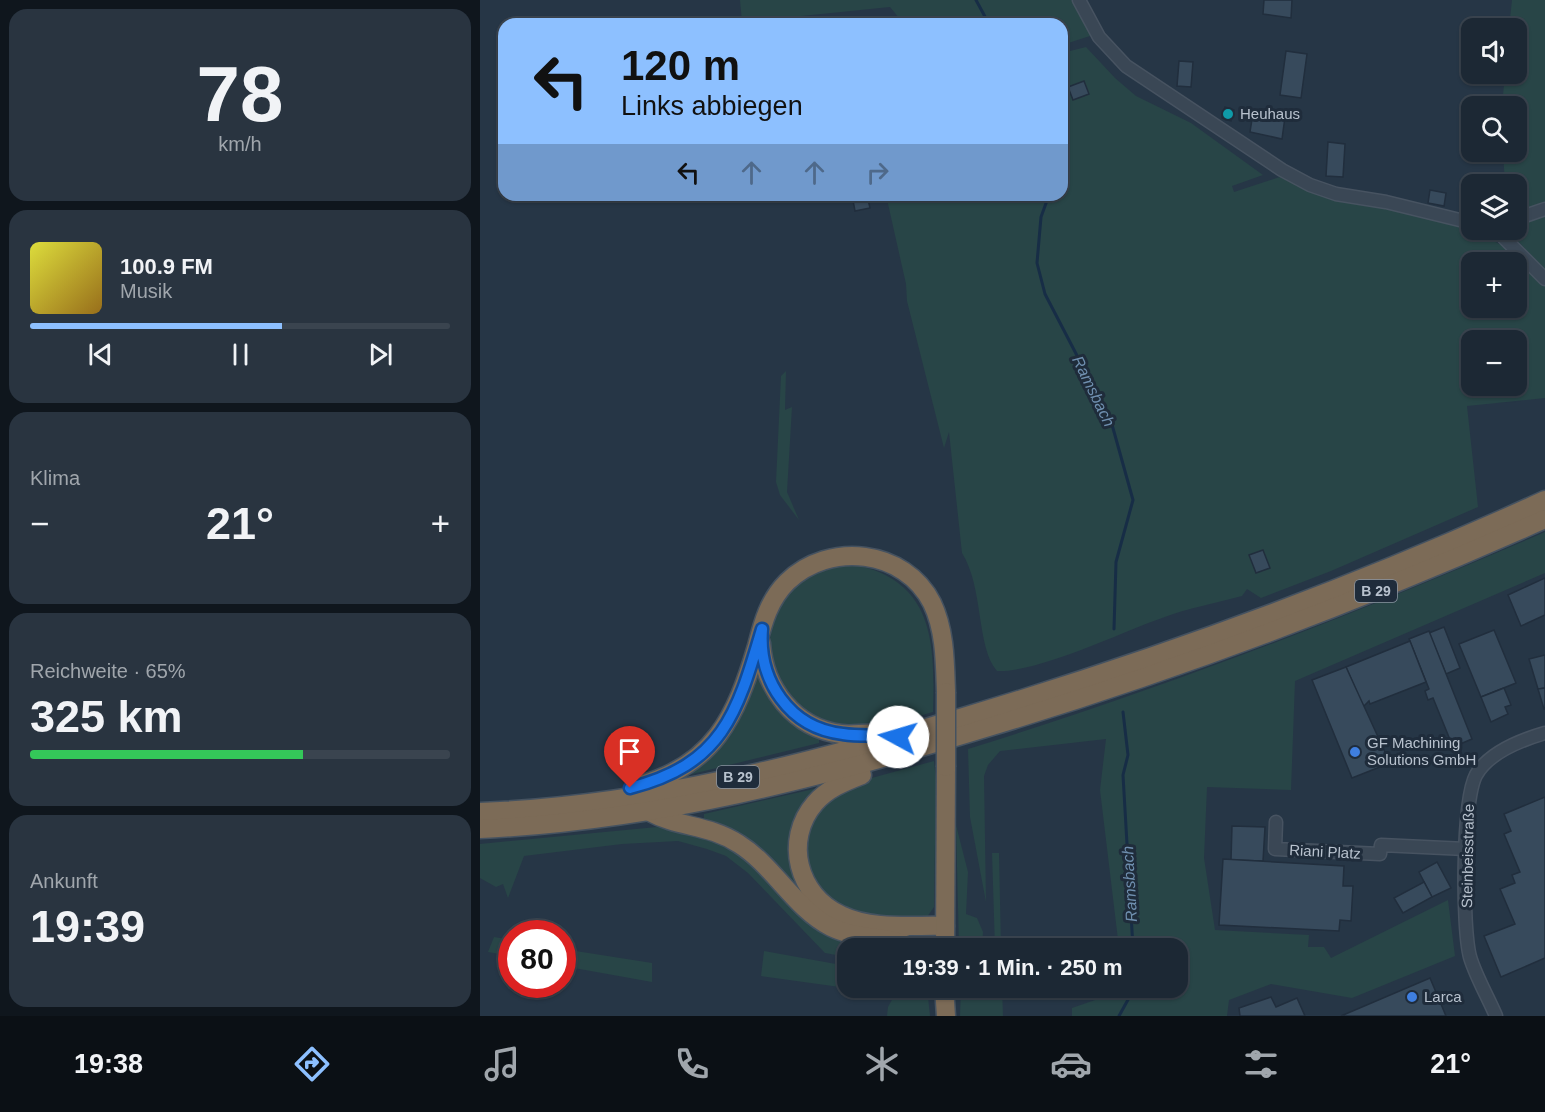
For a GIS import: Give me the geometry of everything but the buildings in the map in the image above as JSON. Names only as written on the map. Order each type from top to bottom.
[{"type":"highway","name":"B 29","points":[[480,812],[576,804],[700,785],[798,764],[898,737],[1075,684],[1215,633],[1366,575],[1545,500]]},
{"type":"highway","name":"B 29","points":[[480,829],[556,824],[649,812],[800,782],[881,760],[1036,713],[1205,656],[1373,592],[1545,519]]},
{"type":"highway","points":[[576,804],[596,793],[669,776],[703,753],[722,733],[737,705],[769,608],[781,589],[807,567],[827,559],[850,556],[886,562],[916,581],[931,600],[941,631],[946,692],[945,938]]},
{"type":"highway","points":[[762,629],[762,653],[768,677],[780,698],[797,716],[830,732],[898,737]]},
{"type":"highway","points":[[881,760],[865,774],[838,784],[826,793],[807,815],[798,838],[802,875],[816,899],[844,917],[872,924],[945,926]]},
{"type":"highway","points":[[649,812],[666,821],[706,828],[740,844],[757,857],[801,903],[829,926],[841,931],[877,938]]},
{"type":"highway","points":[[944,998],[946,1016]]},
{"type":"street","points":[[1079,0],[1099,37],[1126,66],[1282,170],[1310,185],[1336,194],[1386,202],[1461,220]]},
{"type":"street","points":[[1527,215],[1545,209]]},
{"type":"street","points":[[1506,240],[1545,279]]},
{"type":"street","name":"Steinbeisstraße","points":[[1496,1016],[1470,957],[1466,849],[1470,791],[1477,773],[1497,753],[1545,733]]},
{"type":"street","name":"Riani Platz","points":[[1276,822],[1275,849],[1380,854],[1381,845],[1466,849]]},
{"type":"green space","points":[[740,0],[1073,0],[1091,33],[1090,36],[1068,43],[1068,18],[899,18],[890,7],[781,18],[742,18]]},
{"type":"green space","points":[[1512,0],[1545,0],[1545,203],[1527,211],[1527,174],[1504,174],[1504,162],[1527,162],[1527,96],[1503,96],[1504,84],[1527,84],[1527,18],[1510,18]]},
{"type":"green space","points":[[1086,47],[1115,78],[1136,96],[1191,123],[1263,175],[1232,186],[1234,192],[1283,176],[1375,205],[1461,226],[1461,240],[1492,240],[1507,248],[1511,252],[1461,252],[1461,318],[1527,318],[1527,268],[1545,286],[1545,398],[1467,406],[1478,507],[1331,571],[1261,598],[1247,589],[1242,596],[1172,614],[1056,659],[1034,666],[997,671],[986,647],[974,583],[962,553],[949,432],[944,448],[907,301],[906,284],[887,201],[1068,201],[1068,52]]},
{"type":"green space","points":[[1545,213],[1545,270],[1517,240],[1527,240],[1527,221]]},
{"type":"green space","points":[[786,371],[785,410],[792,407],[787,492],[799,520],[780,495],[776,482],[781,376]]},
{"type":"green space","points":[[1545,532],[1545,573],[1295,681],[1291,790],[1207,787],[1204,858],[1215,930],[1309,935],[1308,947],[1324,947],[1331,958],[1448,900],[1455,956],[1352,998],[1271,984],[1229,1000],[1227,1016],[1072,1016],[1072,1008],[1098,999],[1188,998],[1188,938],[1118,938],[1100,790],[1106,739],[1000,751],[988,765],[984,776],[986,902],[970,817],[968,749],[1115,701],[1403,592]]},
{"type":"green space","points":[[856,565],[882,573],[902,586],[916,601],[925,620],[930,641],[933,663],[933,712],[874,728],[858,729],[834,725],[809,714],[790,698],[777,677],[771,654],[771,631],[778,608],[793,587],[815,571]]},
{"type":"green space","points":[[756,665],[819,737],[819,743],[684,776]]},
{"type":"green space","points":[[934,761],[936,780],[934,907],[927,917],[869,918],[821,896],[802,852],[804,833],[825,800],[857,782]]},
{"type":"green space","points":[[818,788],[790,856],[793,874],[807,900],[927,938],[885,938],[834,924],[704,821],[704,814]]},
{"type":"green space","points":[[956,825],[968,872],[966,914],[977,918],[983,932],[983,938],[959,938]]},
{"type":"green space","points":[[657,827],[684,829],[731,847],[752,864],[876,938],[837,938],[837,955],[825,953],[748,873],[726,856],[678,841],[622,844],[524,856],[508,898],[503,884],[496,887],[480,878],[480,844]]},
{"type":"green space","points":[[992,853],[999,853],[1001,938],[995,938]]},
{"type":"green space","points":[[494,937],[498,938],[498,954],[488,952]]},
{"type":"green space","points":[[576,951],[652,963],[652,982],[576,968]]},
{"type":"green space","points":[[764,951],[837,964],[837,987],[761,976]]},
{"type":"green space","points":[[893,998],[928,998],[930,1016],[887,1016],[888,1007]]},
{"type":"green space","points":[[961,998],[1002,998],[1003,1016],[960,1016]]},
{"type":"waterway","name":"Ramsbach","points":[[976,0],[986,18]]},
{"type":"waterway","name":"Ramsbach","points":[[1047,201],[1041,217],[1037,263],[1045,294],[1111,421],[1133,500],[1116,562],[1114,629]]},
{"type":"waterway","name":"Ramsbach","points":[[1123,712],[1128,755],[1123,775],[1132,938]]},
{"type":"waterway","name":"Ramsbach","points":[[1119,1016],[1129,998]]},
{"type":"place","name":"Heuhaus","points":[[1228,114]]},
{"type":"place","name":"GF Machining Solutions GmbH","points":[[1355,752]]},
{"type":"place","name":"Larca","points":[[1412,997]]},
{"type":"route","points":[[630,788],[669,776],[682,769],[703,753],[722,733],[740,698],[762,629],[762,653],[768,677],[780,698],[797,716],[807,723],[830,732],[854,735],[874,733],[898,737]]}]
